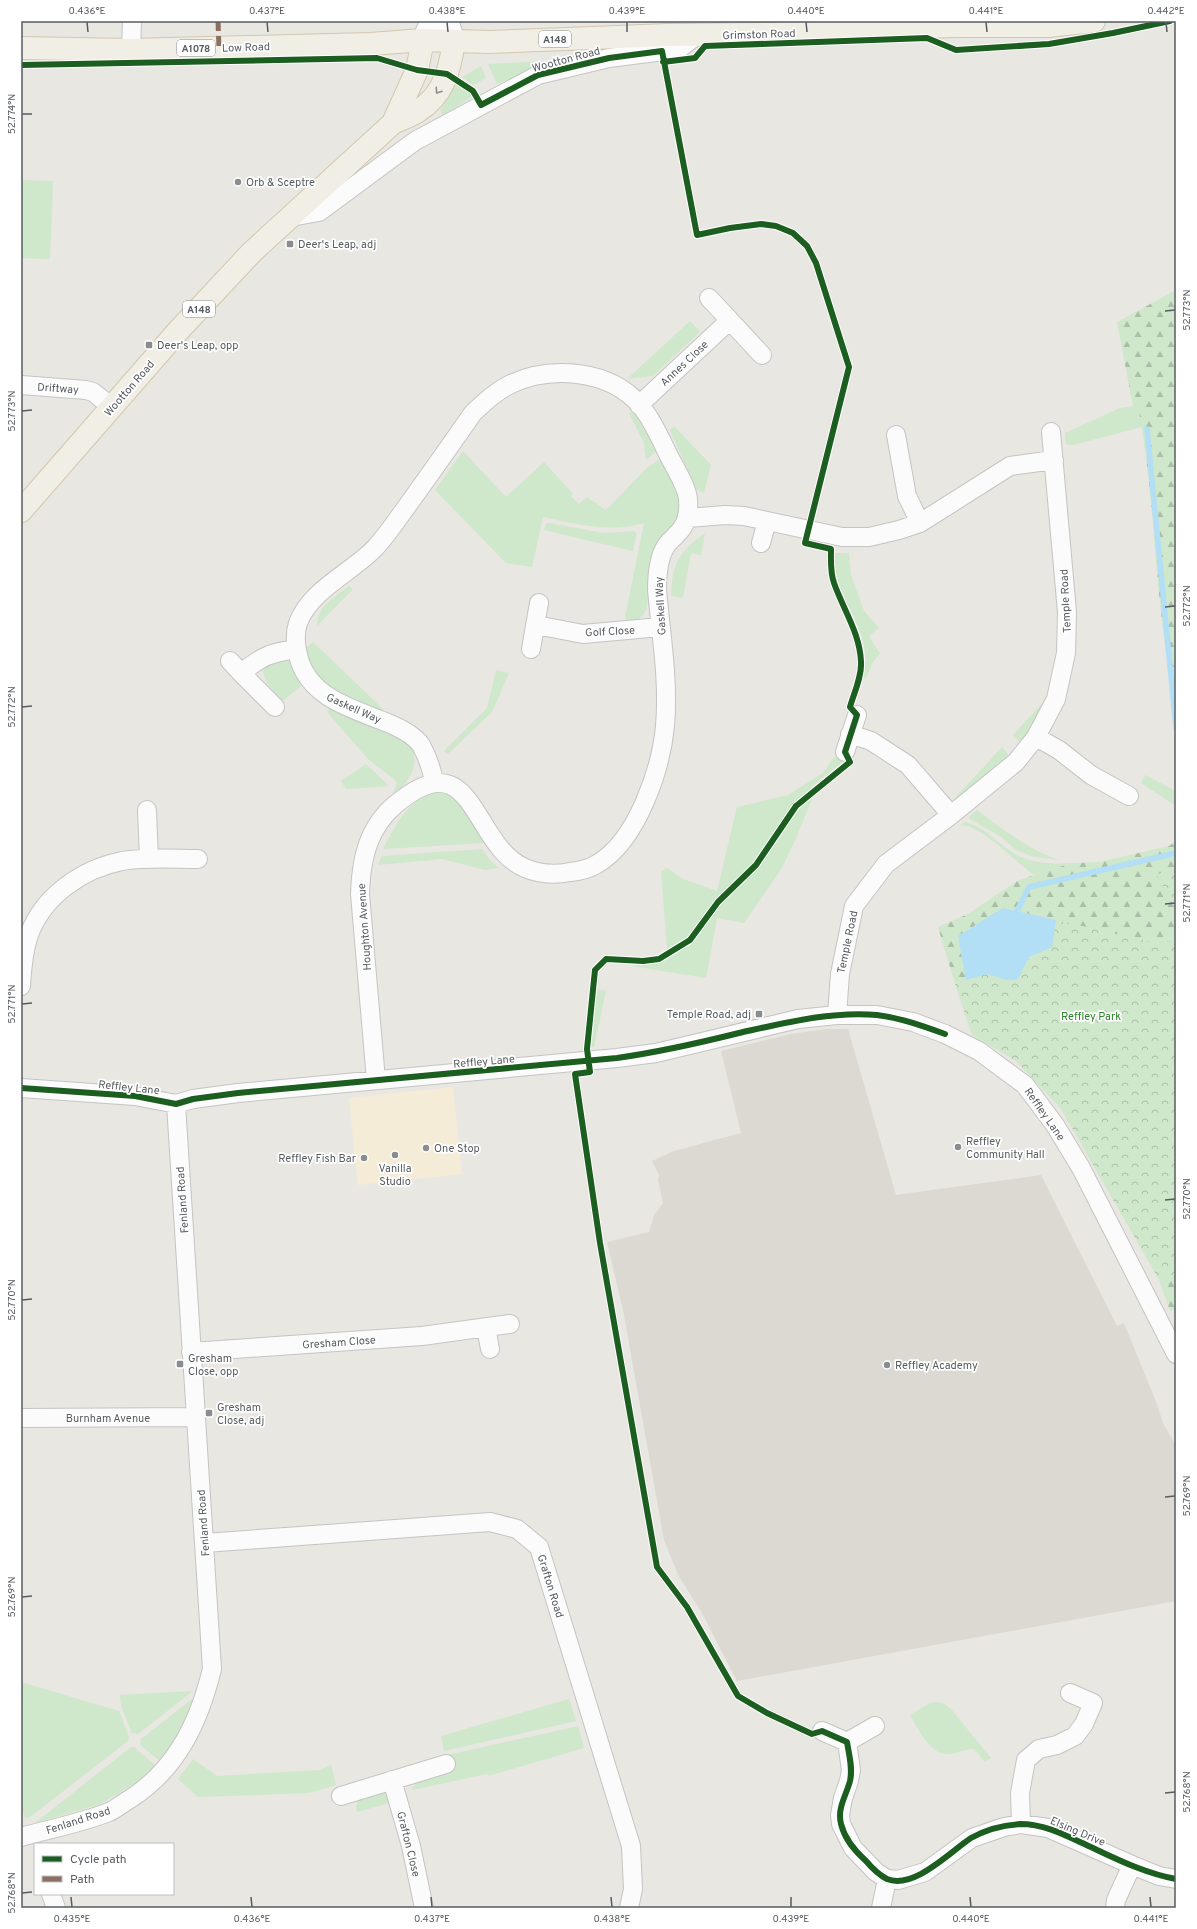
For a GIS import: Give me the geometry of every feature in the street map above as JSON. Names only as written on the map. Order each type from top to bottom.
[{"type":"main road","name":"Grimston Road","points":[[428,30],[451,31],[489,42],[592,37],[769,34],[855,28],[1048,26],[1094,21]]},
{"type":"main road","name":"Low Road","points":[[21,48],[131,50],[371,44],[428,30]]},
{"type":"main road","name":"Wootton Road","points":[[393,123],[417,70],[428,30]]},
{"type":"main road","name":"Wootton Road","points":[[21,511],[113,408],[179,330],[252,252],[393,123],[419,111],[439,92],[450,66],[451,31]]},
{"type":"street","points":[[131,50],[132,21]]},
{"type":"street","name":"Wootton Road","points":[[291,217],[319,212],[415,140],[538,75],[609,58],[679,49],[697,35]]},
{"type":"street","points":[[709,298],[762,355]]},
{"type":"street","name":"Annes Close","points":[[639,405],[729,321]]},
{"type":"street","name":"Gaskell Way","points":[[552,373],[576,373],[597,378],[620,389],[639,405],[654,426],[679,476],[688,498],[688,518],[680,532],[666,546],[657,574],[660,627],[667,695],[665,728],[659,758],[651,784],[626,838],[611,854],[597,864],[578,871],[559,874],[542,873],[525,868],[510,858],[497,844],[468,798],[454,786],[434,782],[432,771],[420,745],[408,734],[394,726],[332,700],[321,693],[311,682],[302,667],[296,649],[298,624],[306,609],[319,593],[375,548],[473,414],[493,395],[511,384],[530,377],[552,373]]},
{"type":"street","name":"Driftway","points":[[21,385],[86,390],[93,392],[113,408]]},
{"type":"street","name":"Temple Road","points":[[837,1015],[840,974],[854,906],[886,864],[951,815],[1016,762],[1036,737],[1056,699],[1066,653],[1067,612],[1051,432]]},
{"type":"street","points":[[896,435],[907,496],[920,523]]},
{"type":"street","points":[[688,518],[725,515],[744,516],[842,537],[869,537],[920,523],[1010,466],[1054,460]]},
{"type":"street","points":[[762,543],[767,521]]},
{"type":"street","points":[[531,649],[539,603]]},
{"type":"street","name":"Golf Close","points":[[536,625],[583,634],[660,627]]},
{"type":"street","points":[[275,707],[236,667],[272,653],[296,649]]},
{"type":"street","points":[[845,752],[856,715]]},
{"type":"street","points":[[850,734],[871,741],[908,765],[951,815]]},
{"type":"street","points":[[1036,737],[1059,750],[1092,775],[1129,796]]},
{"type":"street","name":"Houghton Avenue","points":[[376,1080],[360,894],[364,853],[377,827],[388,812],[417,788],[434,782]]},
{"type":"street","points":[[147,810],[149,860]]},
{"type":"street","points":[[21,986],[23,958],[28,936],[36,919],[52,899],[67,885],[87,872],[102,866],[124,861],[198,859]]},
{"type":"street","name":"Reffley Lane","points":[[21,1088],[136,1096],[176,1104],[193,1099],[238,1093],[617,1058],[656,1052],[798,1019],[837,1015],[877,1015],[913,1022],[938,1032],[988,1057],[1025,1085],[1054,1125],[1081,1168],[1176,1354]]},
{"type":"street","name":"Fenland Road","points":[[30,1838],[110,1812],[142,1792],[165,1770],[186,1741],[204,1699],[212,1669],[176,1104]]},
{"type":"street","name":"Gresham Close","points":[[191,1352],[422,1336],[510,1324]]},
{"type":"street","points":[[486,1327],[490,1349]]},
{"type":"street","name":"Burnham Avenue","points":[[21,1418],[196,1417]]},
{"type":"street","name":"Grafton Road","points":[[205,1543],[490,1522],[517,1529],[523,1534],[539,1548],[631,1846],[634,1889],[629,1908]]},
{"type":"street","points":[[1021,1824],[1021,1785],[1026,1760],[1039,1749],[1057,1745],[1075,1736],[1084,1724],[1093,1703],[1070,1693]]},
{"type":"street","points":[[847,1742],[875,1726]]},
{"type":"street","points":[[822,1731],[847,1742]]},
{"type":"street","points":[[847,1742],[851,1770],[850,1781],[843,1798],[840,1815],[841,1824],[853,1848],[876,1872],[887,1879],[881,1908]]},
{"type":"street","points":[[341,1796],[446,1764]]},
{"type":"street","name":"Grafton Close","points":[[392,1780],[410,1846],[424,1908]]},
{"type":"street","name":"Elsing Drive","points":[[887,1879],[898,1880],[925,1872],[972,1838],[1004,1827],[1021,1824],[1048,1828],[1159,1876],[1176,1879]]},
{"type":"street","points":[[1115,1908],[1116,1900],[1132,1865]]},
{"type":"street","points":[[51,1895],[56,1908]]},
{"type":"shaded area","name":"Reffley Academy","points":[[826,1029],[848,1029],[896,1195],[1041,1175],[1117,1326],[1124,1323],[1157,1404],[1163,1423],[1176,1446],[1176,1601],[737,1681],[702,1613],[678,1575],[664,1540],[623,1310],[607,1242],[649,1232],[654,1215],[663,1203],[658,1180],[659,1175],[652,1161],[674,1151],[741,1133],[721,1051],[791,1034]]},
{"type":"shaded area","points":[[453,1087],[462,1174],[358,1185],[349,1098]]},
{"type":"green space","points":[[550,61],[549,64],[497,84],[488,64]]},
{"type":"green space","points":[[481,66],[486,78],[473,85],[462,77]]},
{"type":"green space","points":[[458,82],[466,87],[473,96],[443,116],[440,111]]},
{"type":"green space","points":[[21,180],[53,181],[50,259],[21,258]]},
{"type":"green space","points":[[1176,290],[1176,701],[1165,645],[1161,615],[1143,436],[1138,406],[1133,406],[1117,322]]},
{"type":"green space","points":[[690,321],[700,332],[653,376],[627,379]]},
{"type":"green space","points":[[1138,405],[1142,427],[1073,445],[1066,444],[1065,433],[1120,408]]},
{"type":"green space","points":[[633,411],[657,451],[646,460],[644,443],[629,413]]},
{"type":"green space","points":[[674,426],[711,465],[704,493],[696,489],[670,430]]},
{"type":"green space","points":[[463,451],[506,497],[544,462],[573,494],[571,496],[579,504],[587,497],[606,510],[647,468],[661,458],[676,490],[680,504],[680,511],[676,525],[651,570],[646,609],[643,614],[629,624],[625,617],[644,523],[631,526],[606,527],[581,525],[543,517],[532,567],[506,563],[435,490]]},
{"type":"green space","points":[[549,523],[603,533],[633,531],[637,533],[633,551],[544,530],[546,524]]},
{"type":"green space","points":[[705,533],[701,555],[691,553],[683,598],[671,596],[673,575],[679,559],[689,546]]},
{"type":"green space","points":[[835,553],[849,553],[851,575],[864,611],[879,628],[869,636],[880,654],[873,662],[866,678],[862,677],[865,664],[865,651],[862,638],[837,577],[835,568]]},
{"type":"green space","points":[[349,586],[353,589],[317,626],[323,607]]},
{"type":"green space","points":[[313,642],[384,710],[381,715],[324,689],[303,650]]},
{"type":"green space","points":[[287,660],[293,666],[303,684],[283,701],[271,689],[265,680],[264,669],[265,663]]},
{"type":"green space","points":[[496,670],[509,673],[492,712],[448,754],[444,751],[487,708]]},
{"type":"green space","points":[[1046,699],[1034,725],[1021,744],[1013,735]]},
{"type":"green space","points":[[330,708],[385,730],[404,741],[412,748],[414,753],[413,770],[406,782],[393,796],[397,783],[395,780],[368,759],[327,712]]},
{"type":"green space","points":[[1002,747],[1010,757],[958,799],[954,799]]},
{"type":"green space","points":[[834,757],[844,761],[811,787],[815,792],[782,868],[744,923],[717,918],[706,978],[632,966],[658,962],[670,956],[667,949],[661,871],[667,868],[683,879],[717,891],[737,807],[788,795],[823,773]]},
{"type":"green space","points":[[366,764],[389,786],[346,789],[341,781]]},
{"type":"green space","points":[[1145,775],[1176,791],[1176,806],[1141,783]]},
{"type":"green space","points":[[438,792],[454,796],[464,808],[485,843],[383,849],[398,822],[411,806],[428,795]]},
{"type":"green space","points":[[977,810],[1026,845],[1047,856],[1059,860],[1034,857],[1016,850],[1001,837],[970,819],[969,817]]},
{"type":"green space","points":[[965,822],[979,828],[1015,854],[1028,860],[1043,863],[1072,863],[1034,875],[988,837],[978,831],[960,825]]},
{"type":"green space","points":[[1176,841],[1176,867],[1157,875],[1176,909],[1176,933],[1164,945],[1003,908],[966,980],[955,984],[938,927],[968,914],[1017,881],[1072,863],[1099,862],[1169,846]]},
{"type":"green space","points":[[482,849],[490,860],[499,868],[485,870],[442,859],[378,865],[382,856]]},
{"type":"green space","points":[[1176,867],[1176,909],[1156,875]]},
{"type":"green space","name":"Reffley Park","points":[[1003,908],[1164,945],[1176,933],[1176,1274],[1159,1280],[1061,1109],[1016,1061],[972,1035],[955,984],[966,980],[958,936]]},
{"type":"green space","points":[[596,989],[606,991],[594,1047],[590,1047]]},
{"type":"green space","points":[[1176,1274],[1176,1309],[1170,1311],[1159,1280]]},
{"type":"green space","points":[[21,1682],[119,1711],[129,1737],[128,1741],[30,1817],[25,1818],[21,1805]]},
{"type":"green space","points":[[193,1691],[138,1734],[132,1733],[121,1706],[120,1695]]},
{"type":"green space","points":[[192,1699],[195,1700],[184,1724],[171,1747],[160,1761],[140,1745],[141,1739]]},
{"type":"green space","points":[[569,1699],[576,1721],[444,1751],[441,1736]]},
{"type":"green space","points":[[930,1703],[943,1703],[951,1709],[991,1758],[985,1762],[974,1749],[951,1754],[941,1753],[929,1745],[910,1715]]},
{"type":"green space","points":[[578,1726],[584,1748],[488,1776],[487,1774],[412,1790],[416,1782],[447,1755]]},
{"type":"green space","points":[[131,1747],[134,1747],[156,1766],[145,1777],[101,1804],[35,1823]]},
{"type":"green space","points":[[193,1759],[217,1776],[319,1770],[331,1765],[336,1785],[309,1793],[198,1797],[178,1779]]},
{"type":"green space","points":[[380,1792],[387,1794],[393,1802],[357,1812],[356,1806],[359,1799]]},
{"type":"water","points":[[1003,908],[1056,920],[1052,947],[1029,957],[1018,979],[1007,980],[988,974],[966,980],[958,936]]},
{"type":"waterway","points":[[1147,429],[1176,728]]},
{"type":"waterway","points":[[1017,911],[1029,887],[1176,853]]},
{"type":"marked path","points":[[218,21],[219,48]]},
{"type":"cycle path","points":[[663,62],[695,58],[705,46],[927,38],[956,50],[1049,44],[1170,21]]},
{"type":"cycle path","points":[[21,65],[377,58],[417,70],[447,74],[473,91],[481,105],[538,75],[609,58],[662,51],[697,235],[730,228],[761,224],[776,226],[793,233],[807,246],[816,263],[849,367],[805,543],[831,549],[833,579],[858,641],[861,667],[850,707],[857,715],[845,752],[850,762],[796,806],[756,865],[718,902],[690,940],[659,959],[643,961],[606,959],[595,970],[587,1049],[590,1072],[575,1074],[600,1243],[657,1567],[687,1607],[738,1696],[767,1713],[812,1734],[822,1731],[847,1742],[851,1776],[842,1802],[840,1813],[841,1824],[845,1835],[854,1849],[873,1869],[887,1879],[898,1881],[909,1879],[932,1868],[976,1835],[995,1828],[1020,1824],[1028,1824],[1066,1835],[1151,1873],[1176,1879]]},
{"type":"cycle path","points":[[21,1088],[135,1096],[176,1104],[193,1099],[238,1093],[617,1058],[679,1047],[790,1022],[825,1016],[860,1014],[886,1016],[945,1034]]},
{"type":"place","name":"Orb & Sceptre","points":[[238,182]]},
{"type":"place","name":"Deer's Leap, adj","points":[[290,244]]},
{"type":"place","name":"Deer's Leap, opp","points":[[149,345]]},
{"type":"place","name":"Temple Road, adj","points":[[759,1014]]},
{"type":"place","name":"Reffley Community Hall","points":[[958,1147]]},
{"type":"place","name":"One Stop","points":[[426,1148]]},
{"type":"place","name":"Vanilla Studio","points":[[395,1155]]},
{"type":"place","name":"Reffley Fish Bar","points":[[364,1158]]},
{"type":"place","name":"Gresham Close, opp","points":[[180,1364]]},
{"type":"place","name":"Reffley Academy","points":[[887,1365]]},
{"type":"place","name":"Gresham Close, adj","points":[[209,1413]]}]
